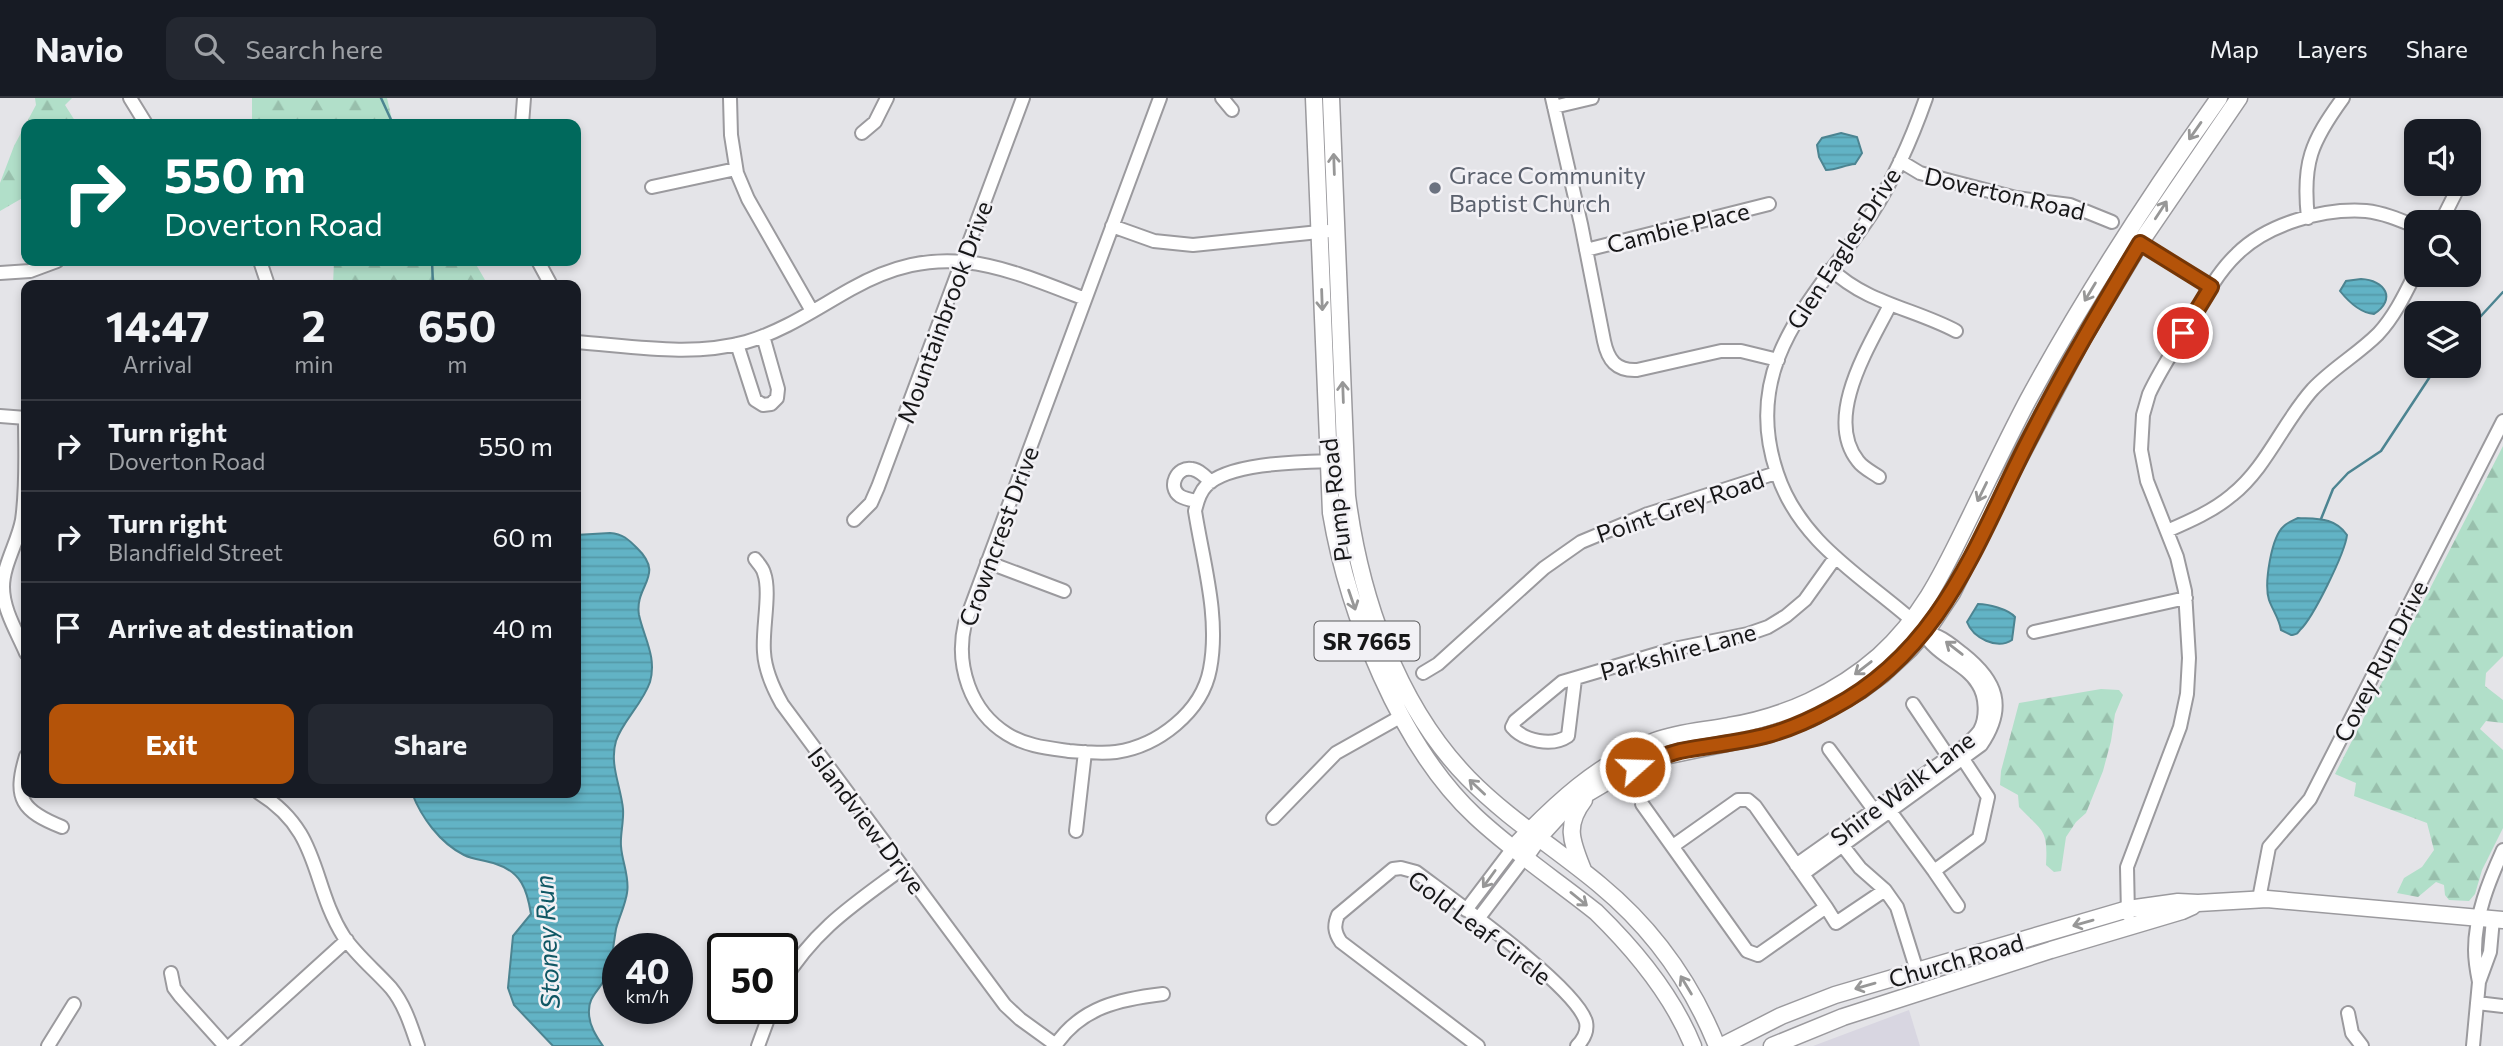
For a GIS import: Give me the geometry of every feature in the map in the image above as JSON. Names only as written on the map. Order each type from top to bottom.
[{"type":"main road","name":"Pump Road","points":[[1314,98],[1331,513],[1339,558],[1368,643],[1400,718],[1459,800],[1519,853],[1596,912],[1634,953],[1662,990],[1693,1046]]},
{"type":"main road","name":"Pump Road","points":[[1331,98],[1347,496],[1356,554],[1378,624],[1405,687],[1452,761],[1496,804],[1584,872],[1634,917],[1669,958],[1720,1046]]},
{"type":"main road","points":[[1519,853],[1551,807],[1579,784],[1652,742],[1687,732],[1758,720],[1821,696],[1877,657],[1912,621],[1949,562],[2033,392],[2126,234],[2218,98]]},
{"type":"main road","points":[[1534,834],[1569,804],[1620,774],[1660,757],[1770,734],[1812,718],[1870,684],[1897,662],[1925,633],[1952,593],[2082,338],[2140,243],[2239,98]]},
{"type":"main road","points":[[1584,872],[1574,848],[1571,830],[1574,813],[1588,793]]},
{"type":"main road","name":"Church Road","points":[[1772,1046],[1843,1017],[2178,902],[2259,899],[2492,919]]},
{"type":"main road","name":"Church Road","points":[[1720,1046],[1807,1006],[1857,988],[2128,918]]},
{"type":"street","points":[[130,98],[143,119]]},
{"type":"street","points":[[522,119],[524,98]]},
{"type":"street","points":[[730,98],[731,135],[736,169],[748,199],[812,311]]},
{"type":"street","points":[[862,133],[875,121],[887,98]]},
{"type":"street","name":"Mountainbrook Drive","points":[[854,520],[871,503],[878,487],[1023,98]]},
{"type":"street","name":"Crowncrest Drive","points":[[1160,98],[965,623],[962,639],[963,671],[974,699],[986,716],[1009,735],[1036,746],[1085,752],[1117,752],[1153,740],[1175,725],[1189,711],[1210,668],[1214,635],[1195,511],[1197,501]]},
{"type":"street","points":[[1222,98],[1232,110]]},
{"type":"street","points":[[1592,98],[1553,103],[1607,355],[1618,367],[1637,370],[1731,350],[1777,360]]},
{"type":"street","name":"Glen Eagles Drive","points":[[1925,633],[1835,558],[1812,536],[1794,512],[1776,473],[1769,433],[1768,407],[1777,360],[1795,321],[1872,212],[1900,162],[1926,98]]},
{"type":"street","points":[[2308,218],[2305,184],[2312,147],[2322,127],[2343,98]]},
{"type":"street","name":"Doverton Road","points":[[1900,162],[1920,173],[2016,198],[2070,205],[2112,222]]},
{"type":"street","points":[[652,187],[736,169]]},
{"type":"street","name":"Cambie Place","points":[[1586,250],[1769,204]]},
{"type":"street","points":[[2128,918],[2126,877],[2130,855],[2173,748],[2187,694],[2190,636],[2186,597],[2177,557],[2144,468],[2141,450],[2143,415],[2155,380],[2220,272],[2238,252],[2254,240],[2308,218],[2339,212],[2368,212],[2404,221]]},
{"type":"street","points":[[1112,226],[1154,241],[1193,246],[1336,230]]},
{"type":"street","points":[[2126,234],[2211,287]]},
{"type":"street","points":[[581,342],[686,349],[737,344],[763,336],[863,282],[895,268],[919,263],[963,261],[1001,268],[1085,299]]},
{"type":"street","points":[[0,273],[30,271],[44,266]]},
{"type":"street","points":[[1831,269],[1847,284],[1890,305],[1939,321],[1956,331]]},
{"type":"street","points":[[2167,531],[2213,509],[2238,490],[2314,388],[2379,333],[2395,312],[2408,287]]},
{"type":"street","points":[[1879,477],[1860,464],[1853,454],[1848,439],[1846,416],[1854,379],[1890,305]]},
{"type":"street","points":[[737,344],[755,400],[762,405],[771,404],[777,398],[778,390],[763,336]]},
{"type":"street","points":[[0,416],[21,418]]},
{"type":"street","name":"Covey Run Drive","points":[[2259,899],[2269,847],[2310,799],[2503,421]]},
{"type":"street","points":[[1211,482],[1194,469],[1184,469],[1177,475],[1174,484],[1181,496],[1197,501],[1206,485],[1244,469],[1298,461],[1345,460]]},
{"type":"street","name":"Point Grey Road","points":[[1423,673],[1438,664],[1544,568],[1581,542],[1615,526],[1776,473]]},
{"type":"street","points":[[21,520],[3,588],[8,612],[21,642]]},
{"type":"street","name":"Parkshire Lane","points":[[1575,679],[1568,736],[1558,742],[1548,743],[1518,733],[1512,727],[1515,721],[1555,685],[1674,649],[1748,634],[1768,627],[1805,600],[1835,558]]},
{"type":"street","name":"Islandview Drive","points":[[755,559],[764,572],[764,650],[774,691],[789,715],[1005,1005],[1020,1020],[1055,1045]]},
{"type":"street","points":[[987,562],[1064,591]]},
{"type":"street","points":[[2034,632],[2186,597]]},
{"type":"street","name":"Shire Walk Lane","points":[[1800,869],[1956,758],[1980,730],[1984,699],[1978,684],[1931,645],[1925,633]]},
{"type":"street","points":[[1913,704],[1988,797],[1979,838],[1934,871]]},
{"type":"street","points":[[1273,818],[1336,753],[1400,718]]},
{"type":"street","points":[[1829,749],[1934,871],[1958,906]]},
{"type":"street","points":[[1076,831],[1085,752]]},
{"type":"street","points":[[24,798],[25,803],[37,816],[62,827]]},
{"type":"street","points":[[265,798],[288,816],[302,833],[335,920],[346,940],[393,990],[407,1014],[418,1046]]},
{"type":"street","points":[[1673,846],[1738,800],[1748,800],[1755,806],[1836,923],[1885,890]]},
{"type":"street","points":[[1642,804],[1747,951],[1758,955],[1826,907]]},
{"type":"street","points":[[1840,842],[1860,868],[1885,890],[1897,907],[1917,971]]},
{"type":"street","points":[[2473,1046],[2479,982],[2490,952],[2492,919],[2487,888],[2503,850]]},
{"type":"street","points":[[1466,910],[1519,853]]},
{"type":"street","points":[[1478,919],[1519,853]]},
{"type":"street","points":[[798,961],[833,920],[903,868]]},
{"type":"street","name":"Gold Leaf Circle","points":[[1478,1046],[1341,942],[1335,928],[1338,915],[1387,873],[1401,868],[1416,872],[1532,961],[1583,1014],[1587,1027],[1583,1040],[1577,1046]]},
{"type":"street","points":[[171,973],[174,988],[180,996],[228,1046],[346,940]]},
{"type":"street","points":[[1055,1045],[1069,1029],[1093,1010],[1116,1001],[1163,994]]},
{"type":"street","points":[[2477,1003],[2503,1006]]},
{"type":"street","points":[[48,1046],[74,1004]]},
{"type":"street","points":[[2348,1013],[2352,1033],[2362,1046]]},
{"type":"street","points":[[758,1046],[766,1024]]},
{"type":"shaded area","points":[[1909,1010],[1920,1046],[1813,1046]]},
{"type":"green space","points":[[35,98],[72,98],[65,105],[74,119],[28,119],[36,105]]},
{"type":"green space","points":[[252,98],[387,98],[392,119],[252,119]]},
{"type":"green space","points":[[21,133],[21,199],[0,211],[0,183]]},
{"type":"green space","points":[[334,266],[477,266],[485,280],[333,280]]},
{"type":"green space","points":[[2503,446],[2503,656],[2486,673],[2485,686],[2503,700],[2503,723],[2486,721],[2480,729],[2503,750],[2503,828],[2482,870],[2475,894],[2469,901],[2449,900],[2445,895],[2444,885],[2436,882],[2418,897],[2397,893],[2404,878],[2422,867],[2434,850],[2427,823],[2354,796],[2356,783],[2335,774]]},
{"type":"green space","points":[[2101,689],[2119,690],[2123,695],[2115,714],[2103,771],[2086,813],[2066,837],[2061,871],[2054,872],[2046,865],[2045,837],[2019,807],[2018,795],[2000,785],[2001,771],[2019,703]]},
{"type":"water","points":[[1841,133],[1857,137],[1862,153],[1855,164],[1826,170],[1819,157],[1817,145],[1822,138]]},
{"type":"water","points":[[2361,279],[2376,283],[2385,291],[2385,302],[2374,314],[2359,309],[2340,291],[2346,281]]},
{"type":"water","points":[[2298,518],[2331,522],[2347,535],[2341,556],[2320,599],[2306,623],[2297,634],[2291,635],[2281,630],[2269,600],[2267,583],[2275,540],[2284,526]]},
{"type":"water","points":[[610,533],[631,542],[649,566],[639,615],[651,656],[652,673],[647,690],[619,734],[614,750],[623,809],[621,846],[628,887],[615,933],[602,933],[602,983],[589,1007],[592,1026],[603,1046],[553,1046],[514,1005],[508,988],[513,936],[531,914],[521,883],[505,867],[468,857],[447,844],[426,820],[414,798],[581,798],[581,535]]},
{"type":"water","points":[[1978,604],[1998,608],[2015,617],[2012,640],[1993,643],[1974,633],[1967,622]]},
{"type":"waterway","name":"Stoney Run","points":[[381,98],[391,119]]},
{"type":"waterway","name":"Stoney Run","points":[[432,266],[433,280]]},
{"type":"waterway","points":[[2481,316],[2503,292]]},
{"type":"waterway","points":[[2321,519],[2333,489],[2348,473],[2381,451],[2429,378]]},
{"type":"place","name":"Grace Community Baptist Church","points":[[1435,188]]},
{"type":"route","points":[[1635,767],[1678,752],[1732,743],[1790,728],[1849,698],[1883,674],[1910,649],[1925,633],[1952,593],[2082,338],[2140,243],[2211,287],[2183,333]]}]
